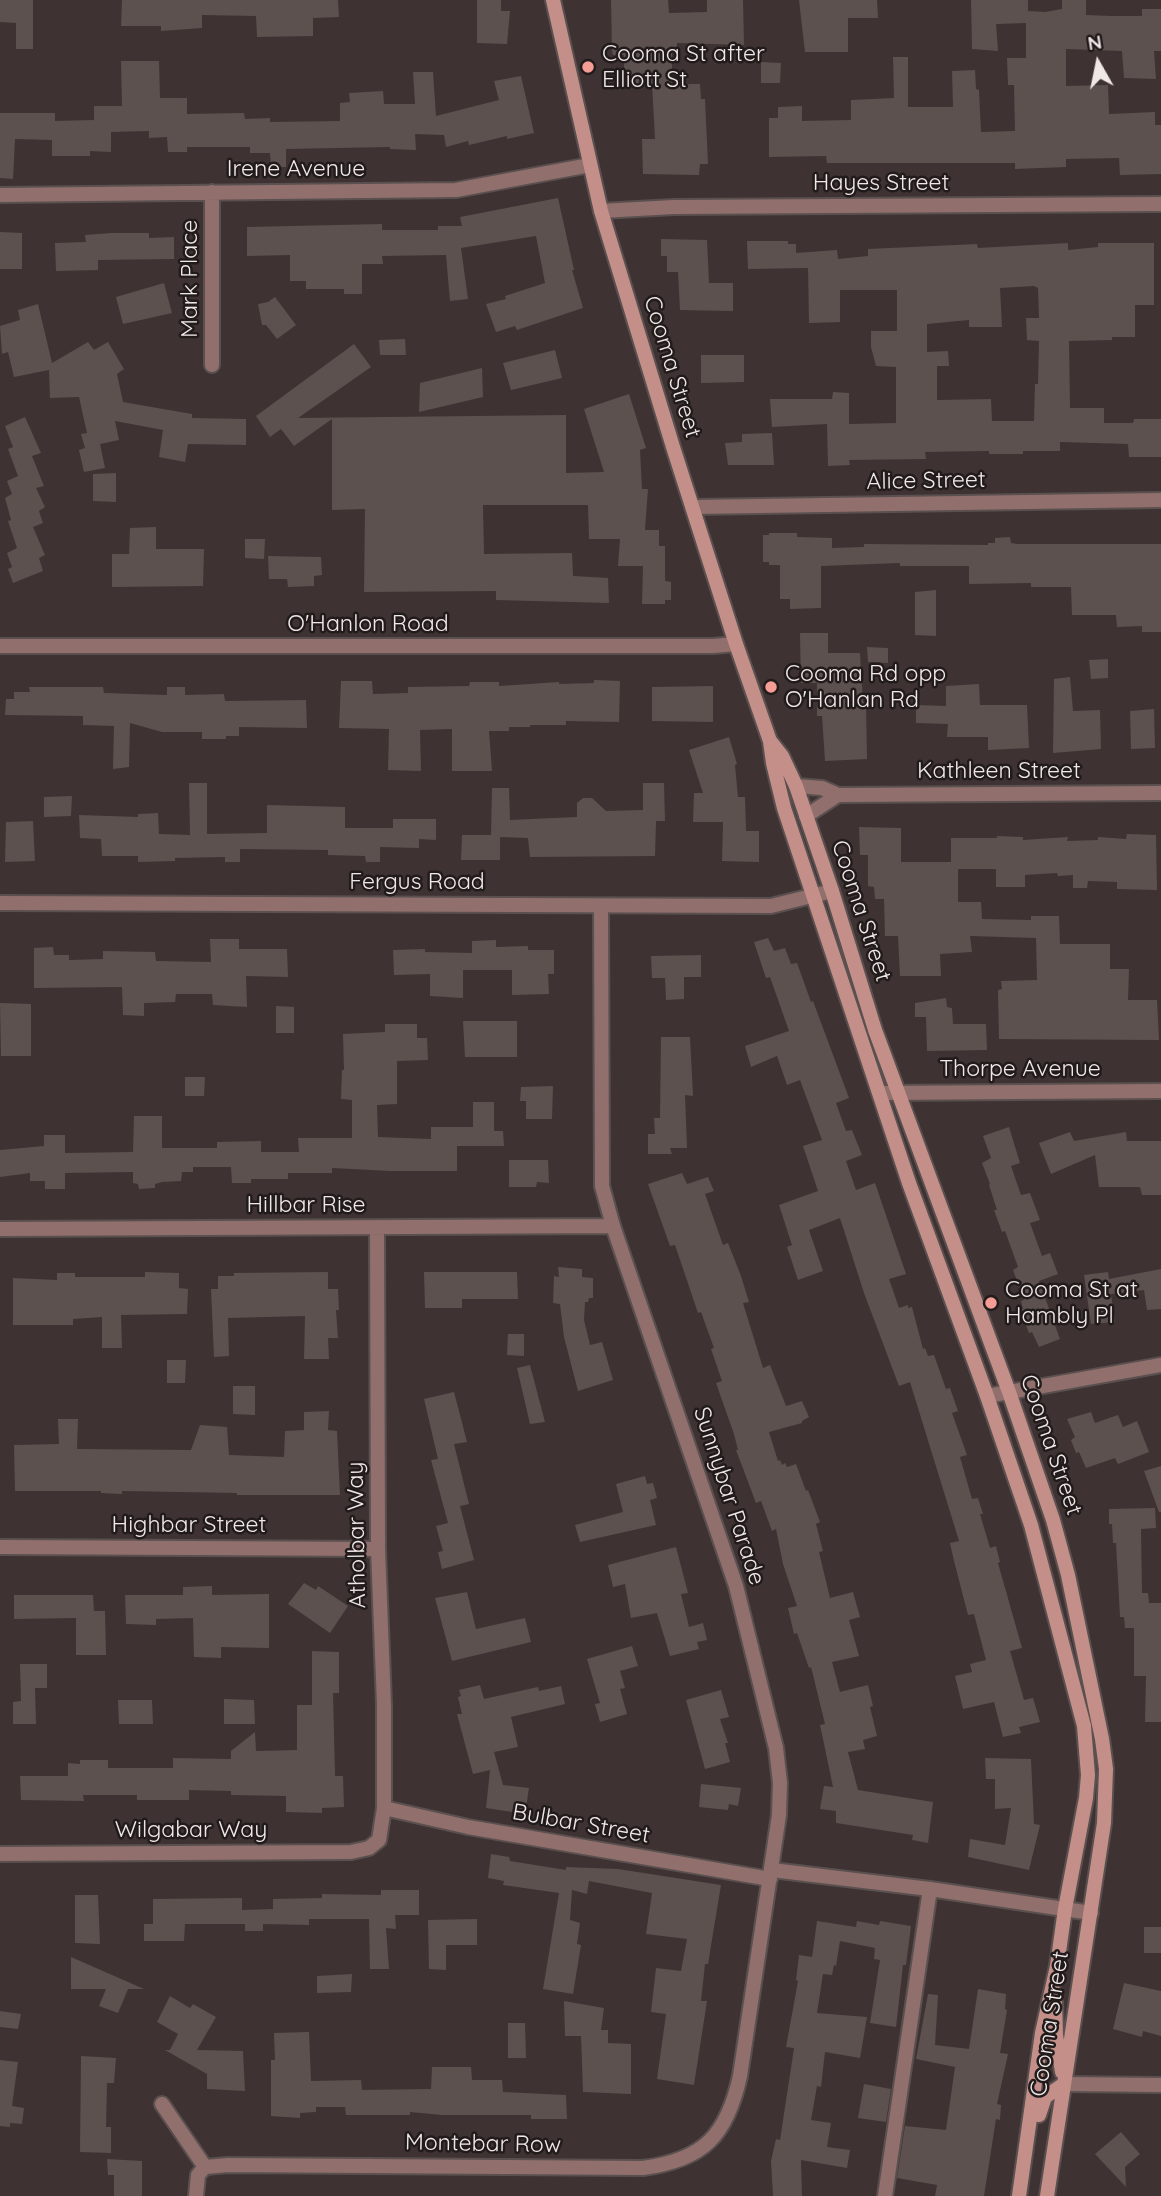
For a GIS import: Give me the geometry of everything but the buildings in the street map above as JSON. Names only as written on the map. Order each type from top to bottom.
[{"type":"main road","name":"Cooma Street","points":[[553,0],[601,211],[736,644],[770,741],[784,807],[909,1183],[1031,1525],[1084,1726],[1088,1775],[1086,1798],[1057,1966],[1042,2033],[1020,2192]]},
{"type":"main road","name":"Cooma Street","points":[[770,741],[782,756],[796,786],[862,991],[1009,1392],[1056,1531],[1102,1739],[1107,1794],[1047,2196]]},
{"type":"main road","points":[[1020,2192],[1035,2141],[1041,2105],[1049,2094],[1064,2084],[1055,2025],[1057,1966]]},
{"type":"street","name":"Irene Avenue","points":[[0,195],[456,190],[590,165]]},
{"type":"street","name":"Mark Place","points":[[212,192],[212,365]]},
{"type":"street","name":"Hayes Street","points":[[601,211],[688,207],[1161,204]]},
{"type":"street","name":"Alice Street","points":[[693,507],[1161,500]]},
{"type":"street","name":"O'Hanlon Road","points":[[0,646],[736,644]]},
{"type":"street","name":"Kathleen Street","points":[[796,786],[822,788],[838,795],[1161,793]]},
{"type":"street","points":[[806,816],[838,795]]},
{"type":"street","name":"Fergus Road","points":[[0,903],[771,906],[832,891]]},
{"type":"street","name":"Sunnybar Parade","points":[[601,906],[602,1186],[613,1226],[736,1586],[765,1701],[780,1783],[779,1815],[771,1874],[734,2104]]},
{"type":"street","name":"Thorpe Avenue","points":[[880,1093],[1161,1091]]},
{"type":"street","name":"Hillbar Rise","points":[[0,1229],[613,1226]]},
{"type":"street","name":"Atholbar Way","points":[[377,1228],[378,1549],[384,1674],[384,1808],[379,1840]]},
{"type":"street","points":[[987,1396],[1161,1365]]},
{"type":"street","name":"Highbar Street","points":[[0,1546],[378,1549]]},
{"type":"street","name":"Bulbar Street","points":[[384,1808],[468,1827],[771,1874],[930,1889],[1091,1913]]},
{"type":"street","name":"Wilgabar Way","points":[[0,1854],[351,1852],[369,1848],[379,1840]]},
{"type":"street","points":[[885,2196],[930,1889]]},
{"type":"street","points":[[1064,2084],[1161,2085]]},
{"type":"street","points":[[162,2104],[205,2167],[198,2175],[196,2196]]},
{"type":"street","name":"Montebar Row","points":[[205,2167],[643,2168],[668,2165],[708,2143],[724,2125],[734,2104]]},
{"type":"place","name":"Cooma St after Elliott St","points":[[588,67]]},
{"type":"place","name":"Cooma Rd opp O'Hanlan Rd","points":[[771,687]]},
{"type":"place","name":"Cooma St at Hambly Pl","points":[[991,1303]]}]
